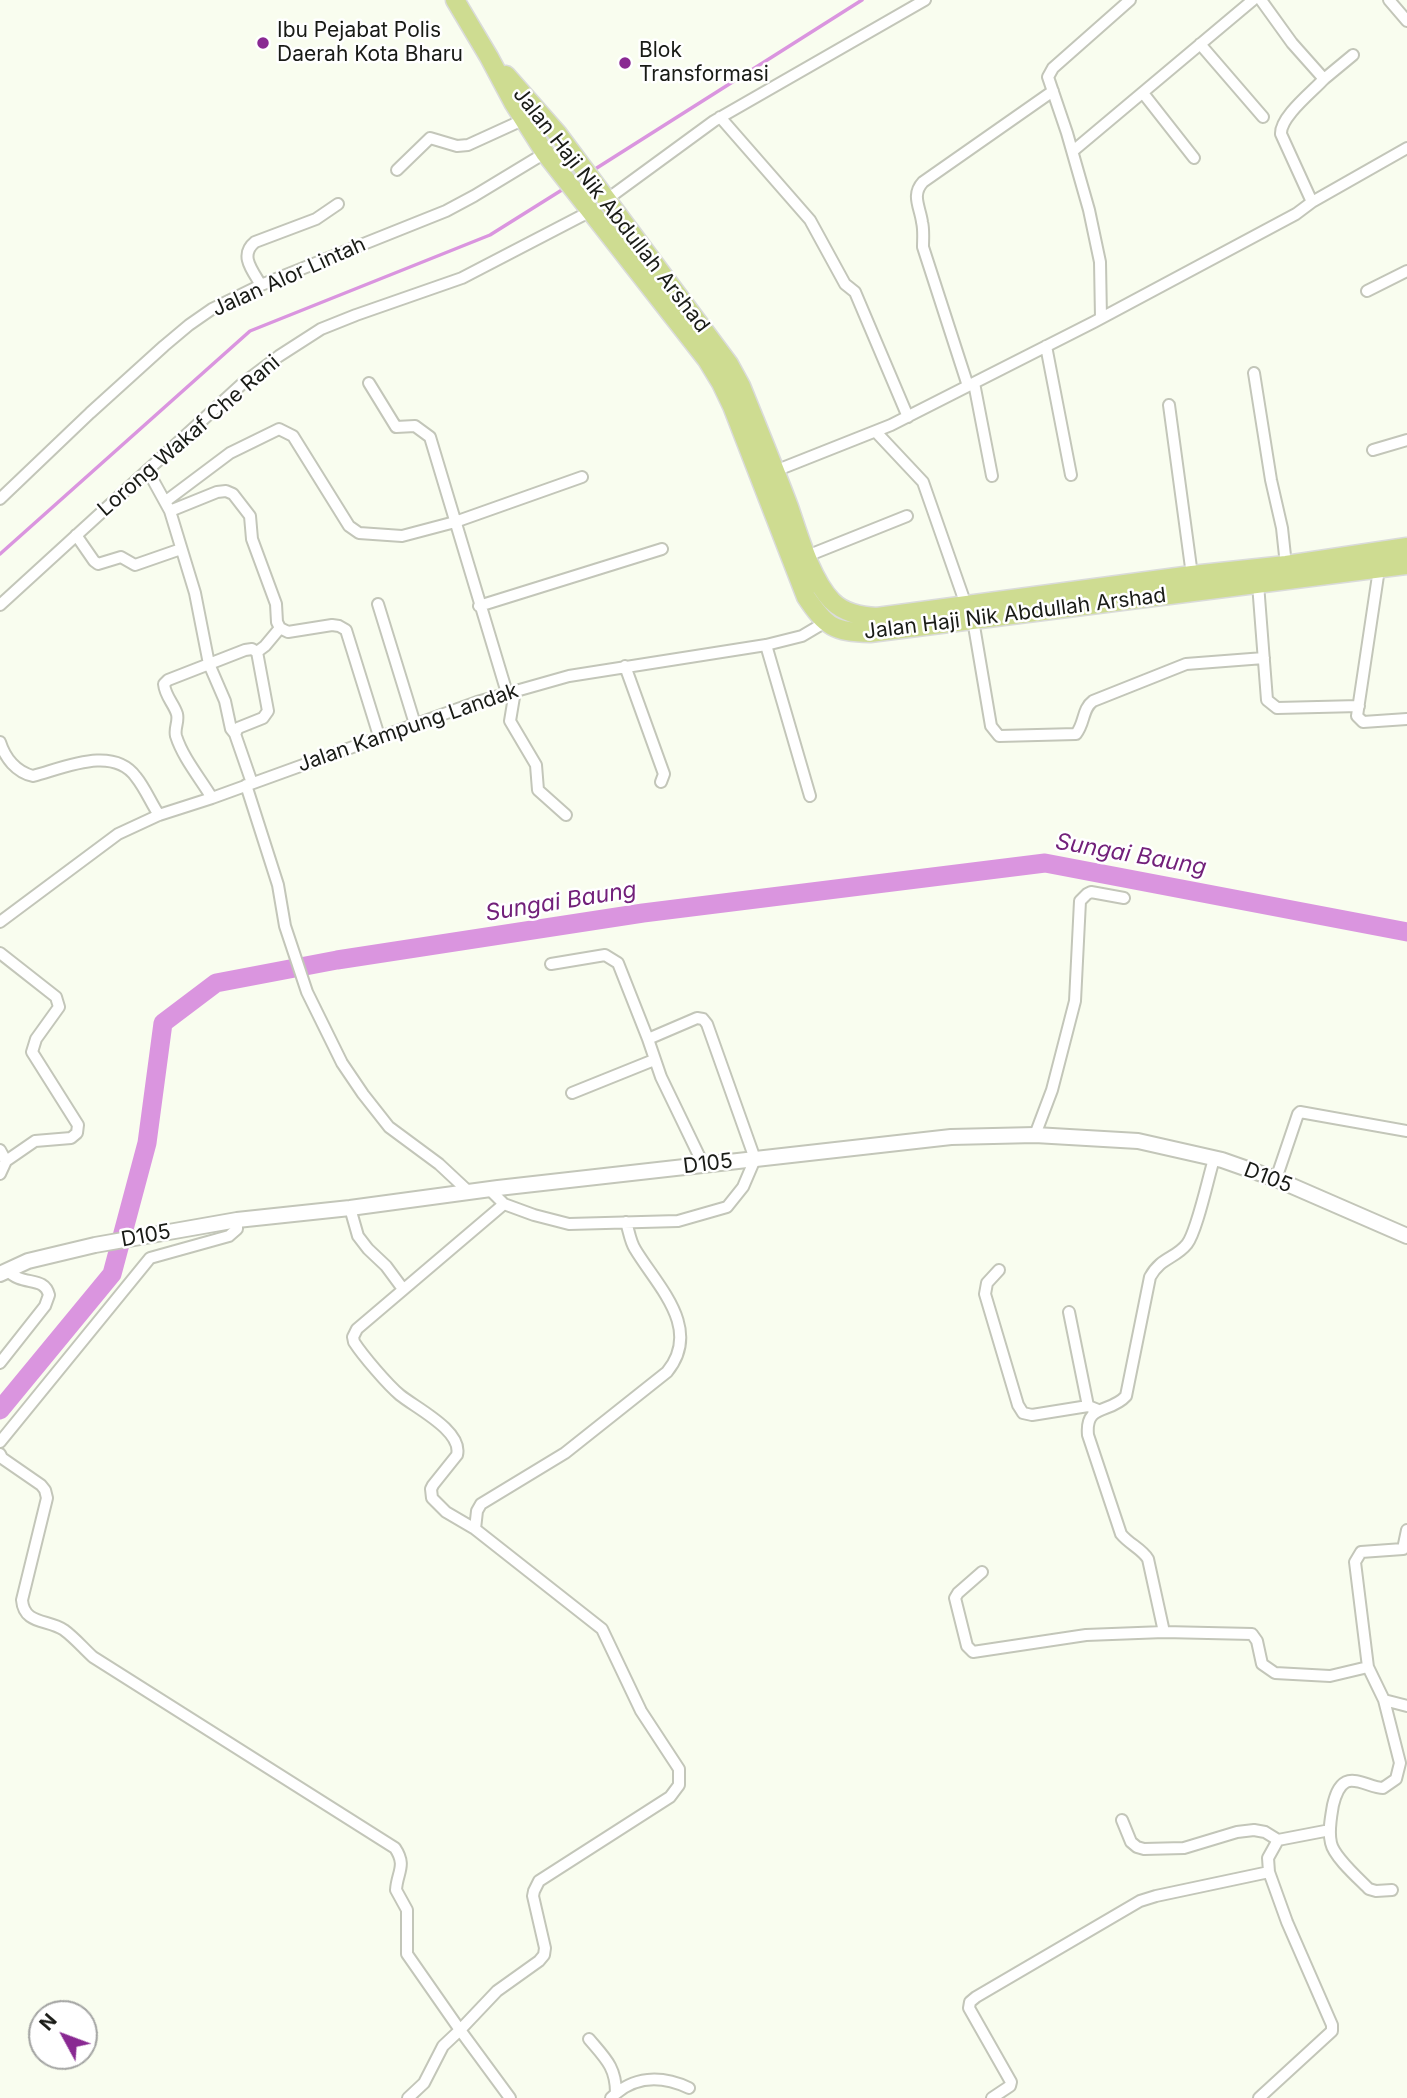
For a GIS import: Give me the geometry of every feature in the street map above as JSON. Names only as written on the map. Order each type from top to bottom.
[{"type":"main road","name":"Jalan Haji Nik Abdullah Arshad","points":[[455,0],[547,156],[707,360],[721,383],[806,597],[826,623],[844,632],[870,633],[969,613],[1192,575],[1286,565],[1407,547]]},
{"type":"main road","name":"Jalan Haji Nik Abdullah Arshad","points":[[489,57],[567,146],[729,364],[741,386],[822,588],[833,602],[845,609],[857,615],[877,617],[969,613],[1407,565]]},
{"type":"street","points":[[606,200],[720,117],[925,0]]},
{"type":"street","points":[[1101,318],[1100,262],[1089,210],[1048,77],[1053,68],[1130,0]]},
{"type":"street","points":[[1073,152],[1253,0]]},
{"type":"street","points":[[1261,0],[1292,43],[1324,79]]},
{"type":"street","points":[[1389,0],[1407,21]]},
{"type":"street","points":[[1199,44],[1263,117]]},
{"type":"street","points":[[1312,202],[1281,134],[1281,128],[1286,119],[1324,79],[1353,55]]},
{"type":"street","points":[[992,475],[971,385],[923,247],[917,189],[922,182],[1053,92]]},
{"type":"street","points":[[1143,93],[1194,158]]},
{"type":"street","points":[[720,117],[810,220],[845,284],[855,292],[908,416]]},
{"type":"street","points":[[397,170],[430,138],[457,146],[468,145],[525,119]]},
{"type":"street","points":[[775,471],[876,432],[971,385],[1296,214],[1312,202],[1407,148]]},
{"type":"street","name":"Jalan Alor Lintah","points":[[0,499],[90,413],[189,325],[212,309],[261,285],[446,211],[547,156]]},
{"type":"street","points":[[261,285],[248,264],[246,254],[249,247],[255,242],[316,219],[338,204]]},
{"type":"street","name":"Lorong Wakaf Che Rani","points":[[0,605],[242,384],[279,356],[321,329],[462,278],[589,212]]},
{"type":"street","points":[[1367,291],[1407,271]]},
{"type":"street","points":[[1046,346],[1071,475]]},
{"type":"street","points":[[1254,373],[1271,480],[1282,528],[1286,565]]},
{"type":"street","points":[[369,383],[396,427],[415,425],[429,437],[479,606],[511,692],[510,719],[536,765],[538,790],[566,815]]},
{"type":"street","points":[[1169,405],[1192,575]]},
{"type":"street","points":[[168,506],[229,453],[281,429],[295,438],[352,530],[359,533],[402,536],[455,522],[582,477]]},
{"type":"street","points":[[876,432],[923,482],[969,613],[991,726],[999,736],[1076,734],[1081,728],[1087,705],[1093,701],[1186,664],[1264,658]]},
{"type":"street","points":[[1373,450],[1407,440]]},
{"type":"street","points":[[148,471],[168,506],[195,593],[209,664],[225,701],[231,729],[235,734],[278,885],[286,928],[307,992],[342,1063],[389,1127],[439,1164],[469,1192]]},
{"type":"street","points":[[168,506],[217,492],[226,491],[233,494],[250,516],[252,539],[276,604],[279,628],[288,632],[332,625],[346,630],[379,736]]},
{"type":"street","points":[[807,556],[907,516]]},
{"type":"street","points":[[76,535],[98,564],[121,557],[135,565],[181,549]]},
{"type":"street","points":[[479,606],[662,549]]},
{"type":"street","points":[[1379,569],[1357,716],[1363,722],[1407,719]]},
{"type":"street","points":[[1258,583],[1267,700],[1277,708],[1359,706]]},
{"type":"street","points":[[378,604],[415,724]]},
{"type":"street","name":"Jalan Kampung Landak","points":[[0,922],[118,834],[159,815],[511,692],[569,676],[766,645],[802,636],[845,609]]},
{"type":"street","points":[[257,652],[279,628]]},
{"type":"street","points":[[766,645],[810,796]]},
{"type":"street","points":[[212,798],[176,736],[177,715],[164,687],[168,680],[252,649],[257,652],[268,711],[263,718],[238,728],[235,734]]},
{"type":"street","points":[[625,666],[664,774],[661,782]]},
{"type":"street","points":[[0,742],[9,760],[22,772],[33,776],[92,761],[109,760],[119,763],[135,775],[159,815]]},
{"type":"street","points":[[1035,1135],[1052,1090],[1074,1000],[1080,901],[1091,892],[1124,898]]},
{"type":"street","points":[[0,953],[59,1002],[59,1007],[36,1039],[32,1052],[78,1125],[78,1133],[71,1138],[35,1141],[6,1161],[0,1174]]},
{"type":"street","points":[[551,964],[605,955],[618,963],[654,1060],[703,1164]]},
{"type":"street","points":[[489,1189],[504,1204],[569,1224],[678,1220],[727,1207],[743,1187],[755,1159],[706,1021],[700,1018],[692,1020],[648,1040]]},
{"type":"street","points":[[572,1093],[654,1060]]},
{"type":"street","points":[[1276,1180],[1300,1112],[1407,1131]]},
{"type":"street","name":"D105","points":[[3,1272],[28,1261],[95,1245],[237,1220],[703,1164],[951,1138],[1035,1135],[1138,1141],[1214,1159],[1276,1180],[1407,1236]]},
{"type":"street","points":[[0,1150],[6,1161]]},
{"type":"street","points":[[999,1270],[987,1283],[985,1294],[1018,1405],[1023,1413],[1032,1415],[1119,1403],[1126,1395],[1150,1278],[1156,1267],[1181,1250],[1192,1236],[1214,1159]]},
{"type":"street","points":[[408,2098],[424,2083],[443,2046],[497,1991],[540,1961],[544,1955],[545,1948],[533,1896],[538,1882],[670,1797],[679,1785],[681,1777],[676,1762],[641,1711],[602,1629],[475,1529],[446,1512],[435,1502],[431,1494],[433,1485],[459,1451],[455,1439],[443,1426],[399,1394],[354,1342],[357,1329],[504,1204]]},
{"type":"street","points":[[350,1208],[358,1236],[403,1289]]},
{"type":"street","points":[[0,1442],[150,1258],[229,1236],[237,1229],[237,1220]]},
{"type":"street","points":[[475,1529],[477,1511],[481,1504],[565,1453],[667,1372],[675,1362],[681,1348],[677,1320],[670,1302],[633,1247],[626,1222]]},
{"type":"street","points":[[0,1363],[45,1306],[49,1295],[47,1288],[40,1283],[21,1280],[3,1272]]},
{"type":"street","points":[[1069,1312],[1093,1408],[1087,1424],[1088,1435],[1121,1534],[1148,1559],[1164,1632]]},
{"type":"street","points":[[0,1454],[41,1486],[47,1498],[22,1600],[22,1608],[27,1615],[34,1620],[63,1629],[93,1657],[395,1848],[402,1861],[396,1890],[407,1910],[407,1954],[510,2098]]},
{"type":"street","points":[[1392,1890],[1369,1889],[1334,1852],[1330,1830],[1334,1800],[1345,1783],[1353,1781],[1380,1789],[1397,1777],[1400,1763],[1384,1700],[1368,1667],[1355,1562],[1361,1552],[1405,1550],[1407,1530]]},
{"type":"street","points":[[982,1572],[955,1598],[967,1646],[973,1652],[1086,1635],[1164,1632],[1252,1634],[1257,1641],[1262,1664],[1275,1673],[1330,1676],[1368,1667]]},
{"type":"street","points":[[1384,1700],[1407,1706]]},
{"type":"street","points":[[1122,1820],[1131,1842],[1144,1849],[1184,1847],[1254,1830],[1265,1832],[1278,1840],[1330,1830]]},
{"type":"street","points":[[1259,2098],[1332,2031],[1332,2025],[1287,1922],[1269,1872],[1268,1858],[1278,1840]]},
{"type":"street","points":[[992,2098],[1010,2086],[1011,2082],[969,2008],[970,2002],[976,1997],[1140,1901],[1269,1872]]},
{"type":"street","points":[[589,2039],[612,2067],[616,2077],[613,2095]]},
{"type":"street","points":[[613,2095],[631,2082],[641,2080],[664,2080],[689,2088]]},
{"type":"waterway","points":[[592,171],[862,0]]},
{"type":"waterway","points":[[0,554],[250,331],[490,235],[565,188]]},
{"type":"waterway","name":"Sungai Baung","points":[[0,1410],[112,1274],[147,1143],[163,1023],[216,983],[337,960],[643,913],[1045,863],[1407,932]]},
{"type":"place","name":"Ibu Pejabat Polis Daerah Kota Bharu","points":[[263,43]]},
{"type":"place","name":"Blok Transformasi","points":[[625,63]]}]
